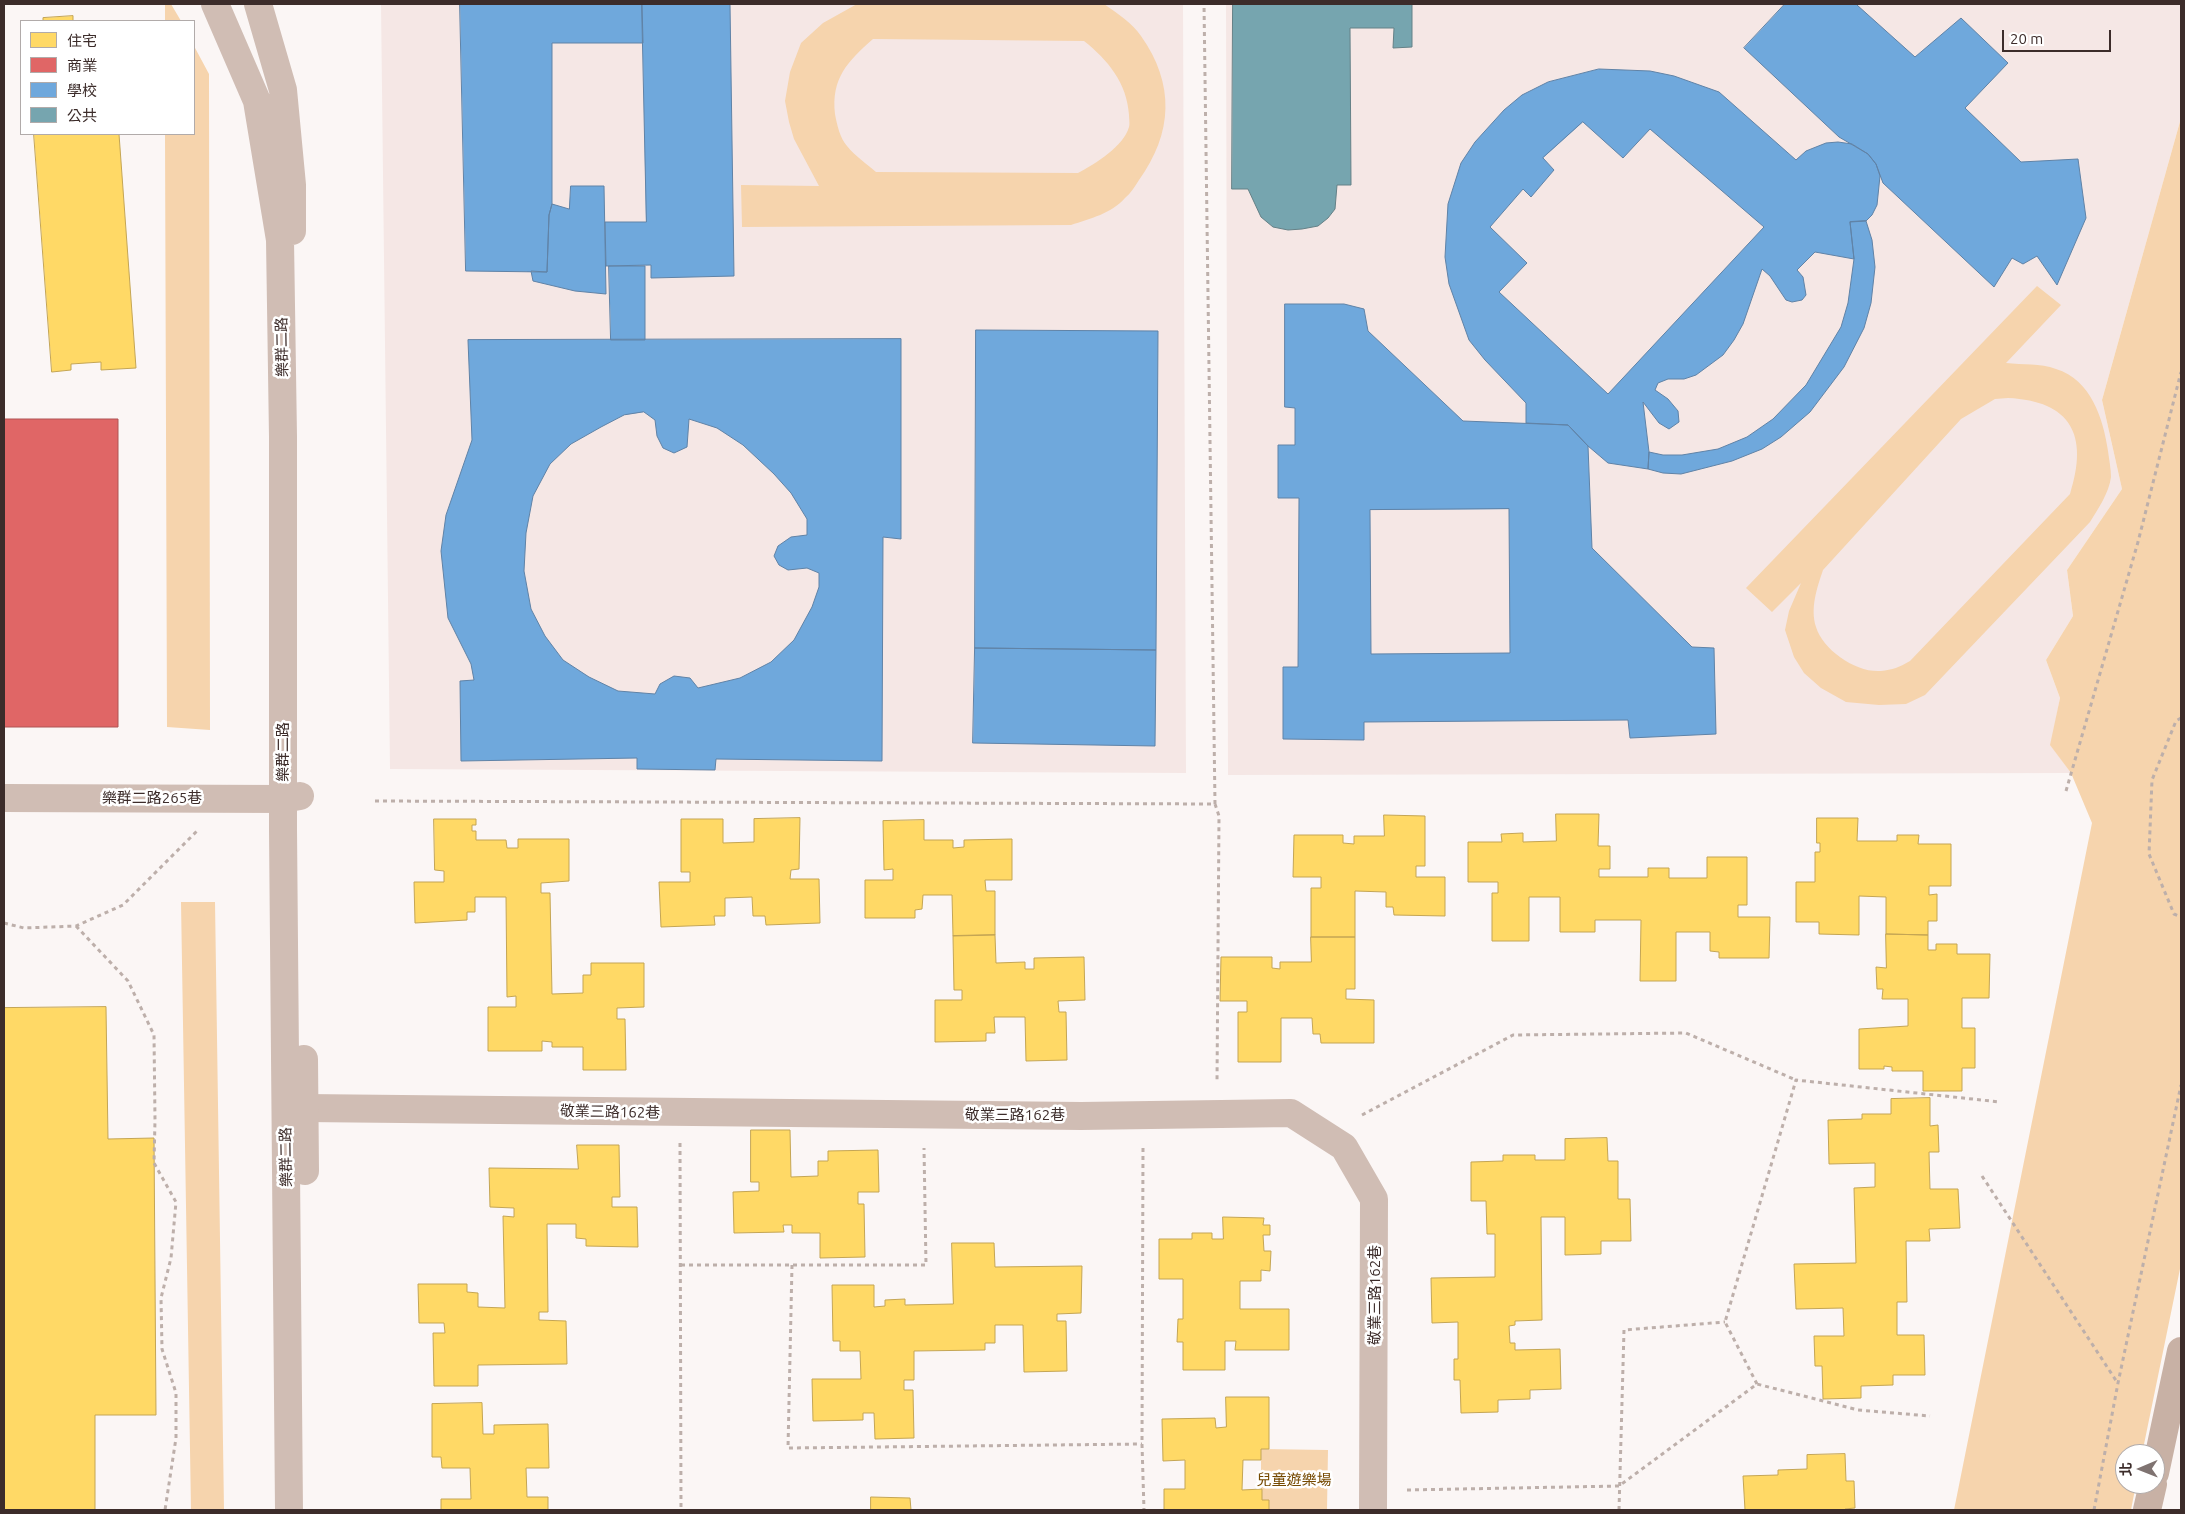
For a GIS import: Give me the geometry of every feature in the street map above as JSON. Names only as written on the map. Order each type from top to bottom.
[{"type":"main road","points":[[2161,1444],[2181,1351]]},
{"type":"main road","points":[[2147,1510],[2151,1494]]},
{"type":"street","name":"樂群二路","points":[[215,4],[257,101],[280,240],[291,797],[305,1108],[308,1510]]},
{"type":"street","name":"樂群二路","points":[[258,4],[283,90],[292,185],[289,1510]]},
{"type":"street","name":"樂群二路265巷","points":[[4,798],[291,797]]},
{"type":"street","name":"敬業三路162巷","points":[[305,1108],[1082,1116],[1291,1113],[1344,1147],[1374,1199],[1373,1500]]},
{"type":"path","points":[[1204,4],[1215,804],[1219,816],[1218,1113]]},
{"type":"path","points":[[2066,792],[2138,542],[2181,372]]},
{"type":"path","points":[[2181,718],[2176,721],[2152,780],[2148,854],[2174,914],[2181,917]]},
{"type":"path","points":[[4,923],[24,928],[76,926],[123,905],[231,798]]},
{"type":"path","points":[[375,801],[1215,804]]},
{"type":"path","points":[[76,926],[128,981],[154,1035],[154,1163],[176,1202],[171,1258],[161,1298],[162,1349],[176,1393],[176,1438],[165,1510]]},
{"type":"path","points":[[1362,1115],[1513,1035],[1686,1034],[1796,1080],[2000,1102]]},
{"type":"path","points":[[1796,1080],[1725,1322],[1757,1384],[1858,1410],[1930,1416]]},
{"type":"path","points":[[2094,1510],[2118,1383],[2181,1085]]},
{"type":"path","points":[[678,1113],[681,1265],[681,1510]]},
{"type":"path","points":[[1143,1142],[1142,1444],[1144,1510]]},
{"type":"path","points":[[681,1265],[926,1265],[924,1147]]},
{"type":"path","points":[[1982,1176],[2118,1383]]},
{"type":"path","points":[[792,1265],[788,1448],[1142,1444]]},
{"type":"path","points":[[1619,1510],[1624,1330],[1725,1322]]},
{"type":"path","points":[[1373,1500],[1619,1486],[1757,1384]]},
{"type":"shaded area","points":[[381,4],[1183,4],[1186,773],[390,769]]},
{"type":"shaded area","points":[[1226,4],[2181,4],[2181,118],[2102,400],[2122,489],[2067,570],[2073,616],[2046,660],[2060,698],[2051,745],[2071,773],[1228,775]]},
{"type":"green space","points":[[165,4],[171,4],[180,20],[165,20]]},
{"type":"green space","points":[[857,4],[1104,4],[1124,18],[1137,31],[1152,54],[1160,72],[1164,90],[1166,108],[1164,126],[1150,162],[1129,194],[1114,208],[1071,225],[742,227],[741,185],[819,186],[794,139],[785,101],[790,72],[801,43],[823,23]],"holes":[[[873,39],[1084,41],[1101,56],[1115,73],[1127,103],[1129,127],[1115,148],[1100,160],[1078,173],[876,172],[850,150],[838,127],[834,101],[839,80],[849,63]]]},
{"type":"green space","points":[[195,48],[209,74],[210,730],[167,727],[165,135],[195,135]]},
{"type":"green space","points":[[2181,118],[2181,1264],[2144,1444],[2115,1444],[2115,1494],[2134,1494],[2131,1510],[1954,1510],[2092,823],[2071,773],[2050,745],[2060,698],[2046,660],[2073,616],[2067,570],[2122,489],[2102,400]]},
{"type":"green space","points":[[2037,286],[2061,305],[2006,363],[2038,365],[2056,369],[2068,374],[2087,391],[2099,413],[2106,438],[2111,474],[2108,489],[2090,522],[1925,695],[1906,704],[1879,705],[1846,702],[1821,688],[1804,673],[1794,657],[1785,630],[1789,611],[1801,583],[1772,612],[1746,588]],"holes":[[[2008,398],[2047,406],[2060,414],[2070,425],[2075,438],[2077,455],[2070,494],[1910,661],[1889,670],[1871,671],[1851,664],[1833,652],[1820,636],[1814,620],[1815,598],[1823,570],[1961,419],[1995,399]]]},
{"type":"green space","points":[[181,902],[215,902],[224,1510],[191,1510]]},
{"type":"green space","name":"兒童遊樂場","points":[[1261,1449],[1328,1450],[1327,1510],[1261,1510]]},
{"type":"building: 住宅","points":[[73,16],[73,20],[43,20],[43,18]]},
{"type":"building: 住宅","points":[[34,135],[119,135],[136,368],[101,370],[101,362],[71,364],[71,370],[52,372]]},
{"type":"building: 住宅","points":[[1556,814],[1599,814],[1598,846],[1610,846],[1610,869],[1599,869],[1599,877],[1648,877],[1648,868],[1669,868],[1669,878],[1707,878],[1707,857],[1747,857],[1747,905],[1738,905],[1738,917],[1770,917],[1769,958],[1719,958],[1719,952],[1710,951],[1710,932],[1676,932],[1676,981],[1640,981],[1641,920],[1595,920],[1595,932],[1560,932],[1560,897],[1529,897],[1529,941],[1492,941],[1492,893],[1498,893],[1498,882],[1468,882],[1468,842],[1502,842],[1501,834],[1523,833],[1523,842],[1556,841]]},
{"type":"building: 住宅","points":[[1384,815],[1425,816],[1425,866],[1416,866],[1416,877],[1445,877],[1445,916],[1394,915],[1393,907],[1386,907],[1386,892],[1355,891],[1355,937],[1311,937],[1311,888],[1321,888],[1321,877],[1293,877],[1294,835],[1343,835],[1343,843],[1354,844],[1354,836],[1384,836]]},
{"type":"building: 住宅","points":[[800,818],[799,869],[791,870],[790,879],[819,879],[820,923],[766,925],[765,916],[753,916],[752,897],[725,898],[725,916],[714,916],[715,925],[661,927],[659,882],[690,882],[690,872],[681,872],[681,819],[723,819],[723,843],[754,842],[754,819]]},
{"type":"building: 住宅","points":[[1817,818],[1858,818],[1857,841],[1897,841],[1897,835],[1919,835],[1918,844],[1951,844],[1951,886],[1929,886],[1929,895],[1937,894],[1937,921],[1928,921],[1928,935],[1886,934],[1886,897],[1859,896],[1859,935],[1819,934],[1819,922],[1796,922],[1796,882],[1815,882],[1815,852],[1820,852],[1820,843],[1817,843]]},
{"type":"building: 住宅","points":[[434,819],[476,819],[476,825],[472,825],[472,831],[476,831],[476,840],[506,840],[507,848],[518,848],[518,839],[569,839],[569,881],[541,883],[541,893],[550,893],[552,994],[583,993],[583,975],[591,975],[591,963],[644,963],[644,1007],[617,1008],[617,1019],[625,1019],[626,1070],[583,1070],[583,1047],[552,1047],[552,1042],[542,1041],[542,1051],[488,1051],[488,1007],[516,1007],[516,996],[507,997],[506,897],[475,897],[475,912],[467,912],[467,920],[415,923],[414,882],[444,882],[444,871],[435,870]]},
{"type":"building: 住宅","points":[[924,820],[924,840],[953,840],[953,848],[964,847],[964,840],[1012,839],[1012,880],[985,880],[986,891],[995,891],[995,935],[953,936],[952,895],[923,895],[922,909],[915,910],[915,918],[865,918],[865,880],[893,880],[893,869],[884,870],[883,821]]},
{"type":"building: 住宅","points":[[1886,934],[1928,935],[1928,950],[1936,950],[1936,944],[1957,944],[1957,954],[1990,954],[1989,998],[1962,998],[1962,1028],[1975,1028],[1975,1068],[1962,1068],[1962,1091],[1923,1091],[1923,1071],[1892,1071],[1892,1067],[1884,1066],[1884,1069],[1859,1069],[1859,1029],[1908,1026],[1908,999],[1882,999],[1883,989],[1877,989],[1876,967],[1886,968]]},
{"type":"building: 住宅","points":[[995,935],[996,963],[1025,962],[1025,969],[1034,969],[1034,958],[1084,957],[1085,1000],[1058,1001],[1059,1012],[1066,1012],[1067,1060],[1026,1061],[1025,1017],[994,1017],[995,1033],[986,1033],[986,1041],[935,1042],[935,1000],[962,1000],[962,990],[954,990],[953,936]]},
{"type":"building: 住宅","points":[[1311,937],[1355,937],[1355,989],[1346,989],[1346,999],[1374,1000],[1374,1043],[1321,1043],[1320,1034],[1313,1034],[1312,1018],[1281,1018],[1281,1062],[1238,1062],[1238,1012],[1247,1012],[1247,1001],[1220,1001],[1221,957],[1272,957],[1272,968],[1280,969],[1280,962],[1311,962]]},
{"type":"building: 住宅","points":[[106,1007],[108,1139],[154,1138],[156,1415],[95,1415],[95,1510],[4,1510],[4,1008]]},
{"type":"building: 住宅","points":[[1930,1098],[1930,1126],[1938,1125],[1939,1152],[1929,1152],[1930,1189],[1958,1189],[1960,1228],[1929,1229],[1930,1241],[1906,1241],[1907,1302],[1897,1302],[1897,1335],[1924,1335],[1925,1375],[1893,1375],[1893,1385],[1861,1386],[1861,1398],[1823,1399],[1822,1366],[1815,1366],[1814,1336],[1844,1336],[1843,1308],[1796,1309],[1794,1264],[1856,1263],[1854,1188],[1875,1187],[1875,1163],[1829,1164],[1828,1120],[1862,1119],[1862,1114],[1891,1114],[1891,1099]]},
{"type":"building: 住宅","points":[[751,1130],[790,1130],[791,1177],[818,1176],[818,1161],[828,1161],[828,1151],[878,1150],[879,1192],[858,1192],[858,1204],[864,1204],[865,1257],[820,1258],[820,1233],[792,1233],[792,1225],[783,1225],[784,1232],[734,1233],[733,1192],[759,1191],[759,1182],[751,1182]]},
{"type":"building: 住宅","points":[[1607,1138],[1608,1161],[1618,1161],[1618,1199],[1630,1199],[1631,1241],[1601,1241],[1601,1254],[1565,1255],[1565,1217],[1541,1217],[1542,1320],[1515,1321],[1515,1325],[1509,1326],[1510,1343],[1515,1343],[1515,1350],[1560,1349],[1561,1389],[1530,1390],[1530,1399],[1498,1400],[1498,1412],[1461,1413],[1460,1380],[1454,1380],[1454,1359],[1458,1359],[1458,1322],[1432,1323],[1431,1278],[1495,1277],[1495,1234],[1487,1234],[1486,1201],[1471,1201],[1471,1162],[1503,1161],[1503,1155],[1535,1155],[1535,1160],[1565,1160],[1565,1139]]},
{"type":"building: 住宅","points":[[577,1145],[619,1145],[620,1197],[612,1197],[612,1207],[637,1207],[638,1247],[586,1246],[586,1239],[576,1238],[576,1224],[547,1224],[548,1312],[539,1312],[539,1320],[566,1321],[567,1364],[478,1365],[478,1386],[434,1386],[433,1333],[445,1333],[444,1323],[419,1323],[418,1284],[467,1284],[467,1292],[478,1293],[478,1307],[505,1308],[503,1216],[514,1217],[514,1208],[490,1207],[489,1168],[578,1169]]},
{"type":"building: 住宅","points":[[1223,1217],[1264,1218],[1263,1225],[1270,1225],[1270,1235],[1263,1235],[1264,1251],[1271,1251],[1270,1271],[1261,1270],[1261,1281],[1240,1281],[1240,1309],[1289,1309],[1289,1350],[1235,1350],[1236,1341],[1225,1341],[1225,1370],[1183,1370],[1183,1342],[1177,1342],[1178,1319],[1183,1319],[1183,1279],[1159,1279],[1159,1239],[1192,1239],[1192,1233],[1212,1233],[1212,1239],[1223,1239]]},
{"type":"building: 住宅","points":[[952,1243],[994,1243],[995,1267],[1082,1266],[1081,1313],[1057,1314],[1057,1321],[1066,1321],[1067,1371],[1024,1372],[1023,1325],[995,1325],[995,1343],[985,1343],[985,1350],[914,1351],[914,1380],[904,1380],[904,1390],[913,1390],[914,1438],[875,1439],[874,1413],[863,1413],[863,1420],[813,1421],[812,1379],[861,1379],[860,1351],[840,1351],[840,1341],[833,1341],[832,1285],[874,1285],[874,1307],[885,1306],[885,1300],[905,1299],[905,1305],[953,1304]]},
{"type":"building: 住宅","points":[[1226,1397],[1269,1397],[1269,1449],[1261,1449],[1261,1460],[1243,1460],[1242,1490],[1262,1489],[1262,1500],[1269,1500],[1269,1510],[1164,1510],[1164,1489],[1185,1489],[1185,1460],[1163,1461],[1162,1419],[1215,1418],[1216,1428],[1226,1427]]},
{"type":"building: 住宅","points":[[482,1403],[483,1434],[494,1434],[494,1425],[548,1424],[549,1468],[526,1468],[527,1497],[548,1497],[548,1510],[441,1510],[441,1499],[471,1499],[470,1468],[442,1468],[441,1457],[432,1457],[432,1404]]},
{"type":"building: 住宅","points":[[1845,1454],[1846,1481],[1854,1481],[1855,1508],[1845,1510],[1745,1510],[1743,1476],[1778,1475],[1778,1470],[1807,1469],[1807,1455]]},
{"type":"building: 住宅","points":[[871,1497],[910,1498],[911,1510],[871,1510]]},
{"type":"building: 商業","points":[[4,419],[118,419],[118,727],[4,727]]},
{"type":"building: 學校","points":[[460,4],[642,4],[643,43],[552,43],[552,204],[549,215],[547,272],[466,271]]},
{"type":"building: 學校","points":[[642,4],[730,4],[734,276],[651,278],[651,265],[606,266],[605,222],[646,222]]},
{"type":"building: 學校","points":[[1785,4],[1858,4],[1915,57],[1961,18],[2008,63],[1965,108],[2021,162],[2078,159],[2086,218],[2057,285],[2037,256],[2023,264],[2012,258],[1994,287],[1883,183],[1876,164],[1868,154],[1839,137],[1744,48]]},
{"type":"building: 學校","points":[[1599,69],[1650,71],[1674,76],[1719,92],[1796,160],[1806,151],[1826,143],[1852,144],[1868,154],[1876,164],[1880,176],[1877,205],[1872,215],[1866,221],[1850,222],[1854,259],[1815,252],[1797,270],[1803,277],[1806,295],[1802,300],[1792,302],[1786,300],[1770,276],[1762,269],[1743,324],[1723,355],[1696,375],[1684,379],[1668,379],[1658,383],[1655,390],[1668,399],[1678,411],[1679,422],[1669,429],[1659,423],[1643,402],[1649,452],[1648,469],[1608,463],[1568,425],[1526,423],[1526,403],[1485,360],[1469,340],[1449,284],[1445,257],[1448,204],[1461,163],[1475,142],[1504,110],[1522,95],[1548,82]]},
{"type":"building: 學校","points":[[1583,122],[1623,158],[1650,129],[1764,227],[1608,394],[1499,292],[1527,263],[1490,227],[1523,189],[1531,197],[1554,170],[1543,158]]},
{"type":"building: 學校","points":[[571,186],[604,186],[606,294],[575,291],[533,281],[531,271],[547,272],[549,215],[552,204],[569,209]]},
{"type":"building: 學校","points":[[1866,221],[1872,240],[1875,267],[1871,303],[1864,328],[1844,367],[1810,412],[1781,437],[1762,449],[1732,461],[1681,474],[1663,473],[1648,469],[1649,452],[1663,455],[1682,455],[1718,449],[1747,437],[1773,419],[1806,385],[1841,327],[1848,303],[1854,259],[1850,222]]},
{"type":"building: 學校","points":[[609,266],[645,266],[645,340],[611,340]]},
{"type":"building: 學校","points":[[1285,304],[1344,304],[1364,309],[1368,331],[1463,421],[1568,425],[1588,446],[1592,548],[1692,647],[1714,648],[1716,734],[1630,738],[1628,720],[1364,722],[1364,740],[1283,739],[1283,667],[1298,667],[1299,498],[1278,498],[1278,445],[1295,445],[1295,408],[1285,407]],"holes":[[[1509,509],[1510,653],[1371,654],[1370,510]]]},
{"type":"building: 學校","points":[[976,330],[1158,331],[1156,650],[975,648]]},
{"type":"building: 學校","points":[[901,339],[901,539],[883,537],[882,761],[716,759],[715,770],[637,769],[637,758],[461,761],[460,681],[474,680],[471,664],[448,618],[441,551],[446,515],[472,440],[468,340]],"holes":[[[644,412],[655,420],[657,436],[663,448],[674,453],[687,447],[689,419],[717,428],[743,445],[791,493],[807,519],[807,535],[791,537],[778,546],[774,556],[779,565],[788,570],[807,568],[819,573],[819,587],[812,607],[794,640],[771,662],[740,678],[698,688],[690,678],[674,676],[660,684],[655,694],[618,691],[589,677],[563,660],[545,636],[531,609],[524,571],[526,533],[533,496],[550,464],[571,444],[624,415]]]},
{"type":"building: 學校","points":[[975,648],[1156,650],[1155,746],[973,743]]},
{"type":"building: 公共","points":[[1233,4],[1412,4],[1412,47],[1393,48],[1394,28],[1350,28],[1351,185],[1337,185],[1335,209],[1318,226],[1288,230],[1273,227],[1261,217],[1248,189],[1232,189]]}]
